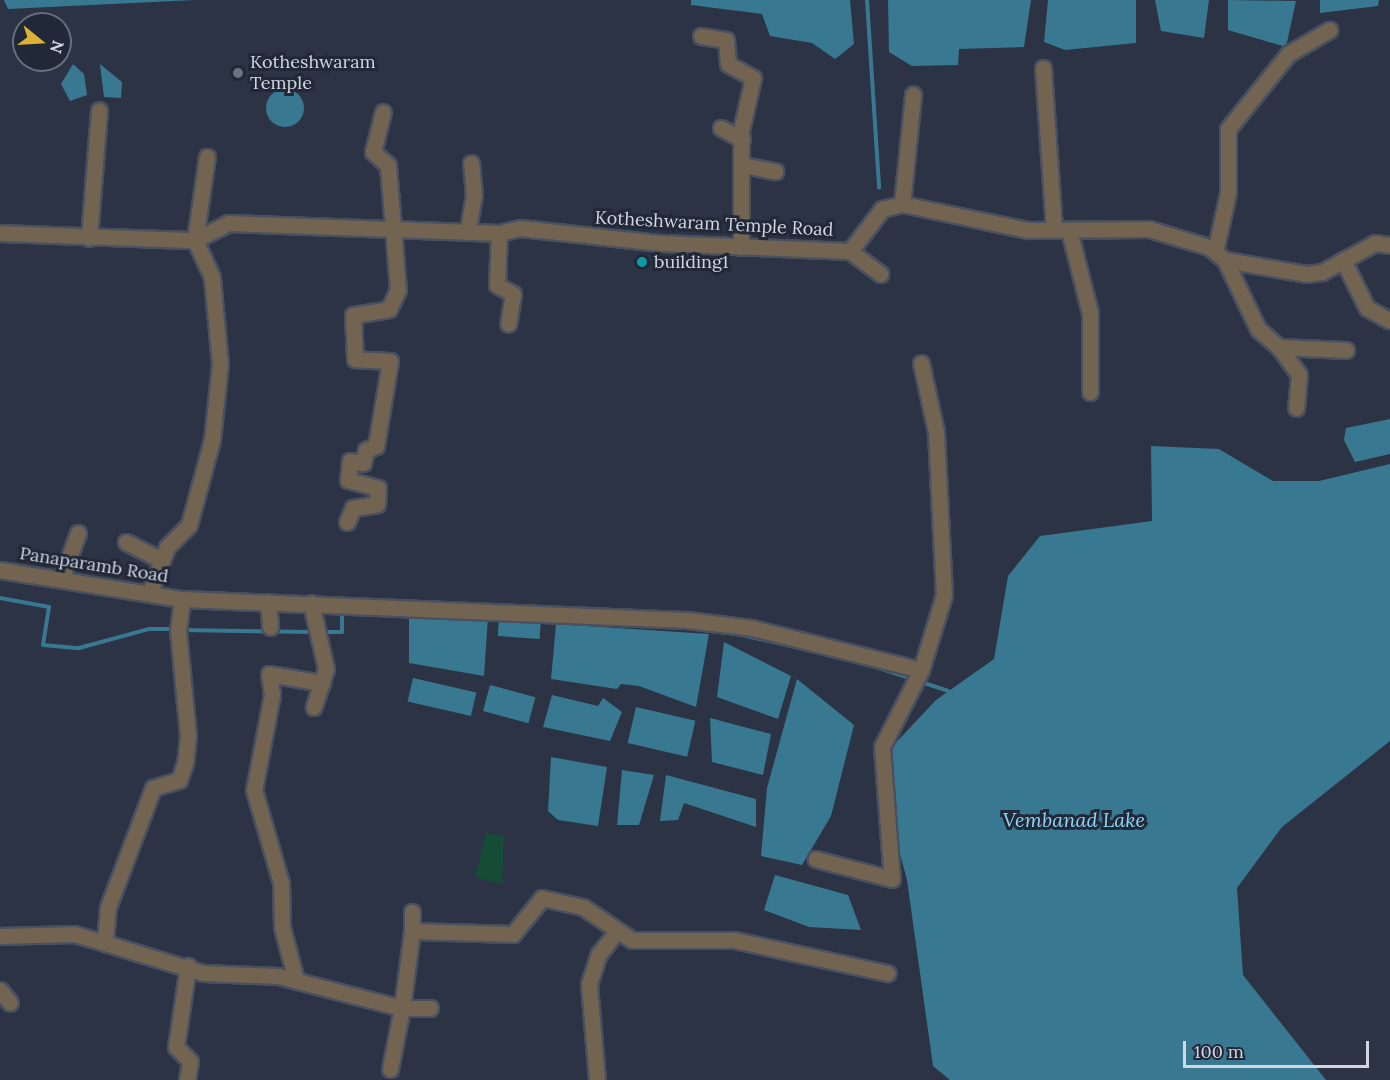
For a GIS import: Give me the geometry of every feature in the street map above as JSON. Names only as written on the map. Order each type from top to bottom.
[{"type":"street","points":[[1296,408],[1299,375],[1279,347],[1258,329],[1220,256],[1228,193],[1228,129],[1288,54],[1329,30]]},
{"type":"street","points":[[701,36],[726,40],[728,64],[753,78],[742,139],[741,248]]},
{"type":"street","points":[[1043,68],[1062,230],[1089,313],[1090,392]]},
{"type":"street","points":[[913,95],[902,204],[1028,230],[1149,230],[1180,236],[1220,256],[1306,274],[1343,260],[1375,243],[1390,245]]},
{"type":"street","points":[[89,238],[99,110]]},
{"type":"street","points":[[347,522],[353,508],[377,504],[378,488],[348,480],[350,461],[363,463],[366,450],[376,446],[390,361],[355,359],[353,315],[389,309],[396,301],[394,227],[388,165],[374,152],[383,112]]},
{"type":"street","points":[[721,128],[742,139]]},
{"type":"street","points":[[150,592],[160,559],[189,525],[214,418],[220,364],[212,278],[195,240],[207,157]]},
{"type":"street","points":[[468,229],[474,195],[471,163]]},
{"type":"street","points":[[743,165],[775,171]]},
{"type":"street","name":"Kotheshwaram Temple Road","points":[[0,233],[89,238],[195,240],[228,223],[468,229],[500,233],[520,228],[741,248],[850,251],[882,209],[902,204]]},
{"type":"street","points":[[500,233],[497,285],[513,294],[508,324]]},
{"type":"street","points":[[850,251],[880,274]]},
{"type":"street","points":[[1343,260],[1366,308],[1389,320]]},
{"type":"street","points":[[1279,347],[1346,350]]},
{"type":"street","points":[[816,859],[892,879],[882,747],[921,670],[944,595],[936,432],[921,363]]},
{"type":"street","points":[[61,579],[78,533]]},
{"type":"street","points":[[126,542],[160,559]]},
{"type":"street","name":"Panaparamb Road","points":[[0,570],[150,592],[182,599],[687,620],[752,628],[921,670]]},
{"type":"street","points":[[105,943],[108,907],[153,788],[179,780],[185,763],[178,630],[182,599]]},
{"type":"street","points":[[268,602],[270,627]]},
{"type":"street","points":[[311,603],[326,669],[314,707]]},
{"type":"street","points":[[296,980],[282,927],[281,883],[254,790],[272,695],[269,674],[322,683]]},
{"type":"street","points":[[412,932],[513,934],[542,898],[583,907],[632,940],[734,940],[887,973]]},
{"type":"street","points":[[390,1069],[402,1008],[412,932],[412,912]]},
{"type":"street","points":[[597,1080],[589,984],[599,954],[616,931]]},
{"type":"street","points":[[0,945],[0,936],[74,934],[188,966],[203,973],[296,980],[402,1008],[430,1008]]},
{"type":"street","points":[[187,1080],[190,1061],[176,1047],[188,966]]},
{"type":"street","points":[[0,990],[10,1003]]},
{"type":"green space","points":[[486,833],[504,836],[502,884],[475,877]]},
{"type":"water","points":[[4,0],[195,0],[8,9]]},
{"type":"water","points":[[691,0],[850,0],[854,44],[835,59],[812,43],[770,36],[762,14],[691,5]]},
{"type":"water","points":[[888,0],[1031,0],[1024,47],[959,49],[958,65],[912,66],[889,52]]},
{"type":"water","points":[[1048,0],[1136,0],[1136,43],[1065,50],[1044,42]]},
{"type":"water","points":[[1155,0],[1209,0],[1204,38],[1161,31]]},
{"type":"water","points":[[1228,0],[1296,1],[1286,47],[1228,30]]},
{"type":"water","points":[[1320,0],[1379,0],[1378,6],[1320,13]]},
{"type":"water","points":[[73,64],[84,74],[87,95],[70,101],[61,84],[68,72],[72,72]]},
{"type":"water","points":[[100,64],[122,82],[121,98],[104,97]]},
{"type":"water","points":[[285,89],[298,95],[304,108],[298,121],[285,127],[272,121],[266,108],[272,95]]},
{"type":"water","points":[[1390,419],[1390,454],[1355,462],[1344,440],[1346,428]]},
{"type":"water","name":"Vembanad Lake","points":[[1151,446],[1219,449],[1273,481],[1319,481],[1390,464],[1390,741],[1282,827],[1237,888],[1243,975],[1326,1080],[950,1080],[933,1066],[907,880],[891,820],[888,751],[936,700],[994,659],[1008,576],[1040,536],[1152,521]]},
{"type":"water","points":[[409,616],[488,617],[484,676],[409,663]]},
{"type":"water","points":[[499,618],[541,621],[540,639],[498,636]]},
{"type":"water","points":[[556,624],[709,634],[696,707],[639,686],[621,684],[617,689],[551,679]]},
{"type":"water","points":[[724,642],[791,676],[778,719],[717,697]]},
{"type":"water","points":[[413,678],[476,693],[471,716],[408,701]]},
{"type":"water","points":[[797,679],[854,725],[831,816],[802,865],[761,856],[767,788]]},
{"type":"water","points":[[490,685],[535,697],[528,723],[483,711]]},
{"type":"water","points":[[552,695],[598,706],[603,698],[622,712],[610,741],[543,727]]},
{"type":"water","points":[[636,707],[695,721],[687,757],[628,743]]},
{"type":"water","points":[[710,718],[771,734],[763,775],[712,762]]},
{"type":"water","points":[[551,757],[607,767],[598,826],[558,820],[548,811]]},
{"type":"water","points":[[622,770],[654,775],[639,825],[617,825]]},
{"type":"water","points":[[666,775],[756,799],[756,827],[684,803],[678,820],[660,821]]},
{"type":"water","points":[[775,875],[848,895],[861,930],[809,927],[764,910]]},
{"type":"waterway","points":[[867,0],[879,188]]},
{"type":"waterway","points":[[0,598],[49,607],[43,645],[79,648],[149,629],[173,629]]},
{"type":"waterway","points":[[322,632],[342,632],[342,609]]},
{"type":"waterway","points":[[181,630],[314,632]]},
{"type":"waterway","points":[[729,632],[830,655]]},
{"type":"waterway","points":[[866,664],[913,679]]},
{"type":"waterway","points":[[921,682],[948,691]]},
{"type":"place","name":"Kotheshwaram Temple","points":[[238,73]]},
{"type":"place","name":"building1","points":[[642,262]]}]
